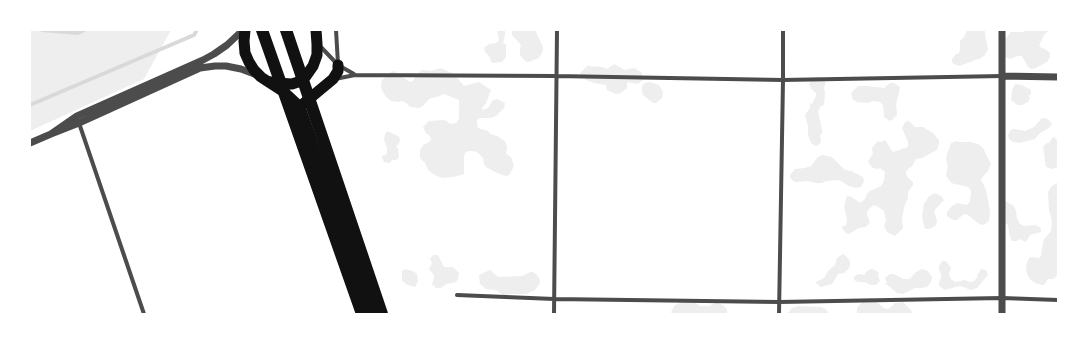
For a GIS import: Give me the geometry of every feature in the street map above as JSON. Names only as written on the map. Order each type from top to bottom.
[{"type":"highway","points":[[244,30],[245,53],[254,70],[264,79],[284,92],[300,107],[369,313]]},
{"type":"highway","points":[[262,30],[369,313]]},
{"type":"highway","points":[[286,30],[382,314]]},
{"type":"highway","points":[[300,107],[316,55],[316,30]]},
{"type":"highway","points":[[300,107],[336,76],[338,65]]},
{"type":"highway","points":[[264,79],[276,83],[292,84],[301,81],[311,70]]},
{"type":"street","points":[[51,134],[77,116],[214,54],[244,30]]},
{"type":"street","points":[[336,30],[338,65]]},
{"type":"street","points":[[554,314],[557,30]]},
{"type":"street","points":[[779,314],[784,80],[783,30]]},
{"type":"street","points":[[1002,30],[1002,314]]},
{"type":"street","points":[[317,42],[338,65],[355,75]]},
{"type":"street","points":[[30,143],[79,123],[200,68],[226,66],[241,69],[264,79]]},
{"type":"street","points":[[332,80],[355,75],[556,76],[784,80],[1002,76],[1058,77]]},
{"type":"street","points":[[79,123],[144,314]]},
{"type":"street","points":[[457,295],[554,299],[779,302],[1002,298],[1058,300]]},
{"type":"shaded area","points":[[30,30],[171,30],[144,79],[30,131]]},
{"type":"shaded area","points":[[497,30],[505,30],[503,43],[506,44],[506,57],[502,62],[492,63],[484,48],[489,44],[496,43],[499,40]]},
{"type":"shaded area","points":[[512,30],[535,30],[543,47],[543,51],[539,58],[528,62],[524,60],[520,55],[521,45],[512,35]]},
{"type":"shaded area","points":[[967,30],[985,30],[988,49],[985,55],[981,58],[959,66],[952,62],[952,59],[959,53],[960,41],[964,37]]},
{"type":"shaded area","points":[[1026,30],[1051,30],[1044,35],[1039,46],[1050,53],[1050,57],[1047,62],[1031,69],[1028,67],[1022,56],[1017,56],[1011,59],[1001,56],[1002,42],[1011,32],[1024,32]]},
{"type":"shaded area","points":[[614,64],[625,70],[634,68],[641,72],[644,79],[638,84],[627,82],[627,88],[621,93],[616,94],[607,90],[606,85],[586,80],[580,73],[587,66],[603,67],[607,69]]},
{"type":"shaded area","points":[[441,68],[454,74],[464,86],[479,82],[491,90],[482,110],[488,108],[493,100],[497,99],[505,103],[504,108],[496,116],[491,118],[480,118],[477,120],[477,124],[478,128],[488,131],[490,134],[505,141],[507,147],[506,154],[511,157],[514,166],[510,174],[507,176],[499,174],[486,167],[483,158],[477,152],[468,151],[465,153],[464,174],[453,177],[442,178],[433,174],[428,170],[425,163],[420,158],[420,150],[423,145],[431,140],[430,136],[426,133],[423,127],[429,121],[443,120],[450,124],[456,123],[459,119],[459,100],[444,94],[429,99],[419,108],[410,107],[405,102],[391,101],[387,98],[382,91],[382,80],[394,71],[410,82],[413,81],[422,70],[431,71]]},
{"type":"shaded area","points":[[820,77],[826,81],[824,88],[824,105],[821,106],[818,111],[822,130],[820,136],[821,140],[820,144],[816,146],[811,143],[808,135],[808,126],[805,115],[810,108],[810,103],[812,104],[816,96],[816,93],[811,89],[809,84],[812,78]]},
{"type":"shaded area","points":[[650,82],[659,85],[663,93],[662,98],[656,103],[653,103],[643,95],[642,92],[644,83]]},
{"type":"shaded area","points":[[890,83],[894,83],[900,87],[896,104],[897,115],[890,121],[884,117],[883,105],[880,102],[874,101],[867,103],[853,100],[851,94],[858,86],[884,88]]},
{"type":"shaded area","points":[[1015,84],[1022,85],[1031,90],[1028,102],[1022,105],[1017,105],[1011,100],[1012,90]]},
{"type":"shaded area","points":[[1043,118],[1048,119],[1052,124],[1035,139],[1019,143],[1013,142],[1009,139],[1008,135],[1011,130],[1014,129],[1025,131],[1034,127]]},
{"type":"shaded area","points":[[909,121],[915,127],[923,127],[933,133],[939,140],[939,143],[937,150],[922,158],[916,159],[906,172],[907,177],[913,182],[913,185],[908,192],[908,198],[905,204],[902,218],[903,228],[895,236],[887,232],[884,226],[886,220],[884,211],[874,205],[867,212],[870,222],[866,227],[859,228],[849,234],[846,233],[842,228],[843,226],[846,226],[847,219],[844,206],[847,196],[860,203],[865,199],[870,191],[881,186],[884,181],[885,172],[880,168],[873,168],[868,161],[873,154],[872,148],[878,141],[880,142],[885,140],[893,152],[908,147],[908,142],[902,128],[905,122]]},
{"type":"shaded area","points":[[387,131],[398,136],[400,139],[399,144],[396,146],[399,157],[396,160],[392,160],[390,163],[384,162],[382,158],[387,152],[384,140]]},
{"type":"shaded area","points":[[1053,137],[1058,141],[1058,167],[1051,169],[1046,167],[1043,147],[1049,143]]},
{"type":"shaded area","points":[[957,141],[978,144],[983,148],[991,164],[988,171],[981,179],[986,190],[990,211],[989,221],[984,225],[979,224],[968,215],[964,214],[957,220],[953,220],[947,216],[947,212],[952,206],[957,203],[967,205],[970,201],[970,189],[968,187],[951,183],[946,174],[948,166],[946,159],[947,154],[951,143]]},
{"type":"shaded area","points":[[822,155],[832,157],[845,170],[851,171],[863,177],[864,181],[861,187],[856,188],[849,186],[839,180],[817,183],[807,181],[795,182],[791,179],[790,175],[795,169],[811,166],[818,157]]},
{"type":"shaded area","points":[[1058,182],[1058,270],[1056,277],[1053,279],[1048,279],[1044,285],[1042,285],[1035,283],[1030,279],[1026,269],[1027,262],[1030,257],[1039,258],[1041,256],[1043,242],[1051,231],[1052,221],[1049,210],[1048,192],[1051,187]]},
{"type":"shaded area","points":[[935,193],[941,196],[944,200],[934,211],[937,221],[936,225],[930,229],[926,229],[924,227],[922,216],[924,204],[929,196]]},
{"type":"shaded area","points":[[1005,201],[1014,206],[1020,224],[1025,226],[1035,225],[1041,228],[1041,232],[1030,235],[1026,242],[1021,239],[1012,241],[1008,225],[1002,221]]},
{"type":"shaded area","points":[[843,254],[850,261],[849,268],[844,273],[838,274],[832,284],[821,287],[816,282],[824,278],[828,271],[835,265],[837,258]]},
{"type":"shaded area","points":[[433,255],[438,255],[444,267],[453,267],[459,273],[456,282],[446,284],[441,288],[436,288],[432,284],[434,275],[429,269],[432,263],[430,259]]},
{"type":"shaded area","points":[[942,261],[946,261],[951,268],[949,274],[950,278],[955,282],[965,280],[970,282],[974,281],[981,269],[986,270],[988,275],[977,288],[971,290],[960,286],[945,290],[939,286],[941,274],[939,266]]},
{"type":"shaded area","points":[[405,269],[413,271],[417,274],[418,281],[415,287],[402,281],[402,271]]},
{"type":"shaded area","points":[[871,269],[879,273],[878,276],[880,281],[876,285],[854,280],[854,277],[858,274],[864,275]]},
{"type":"shaded area","points":[[922,269],[928,271],[932,277],[931,282],[927,287],[915,288],[903,294],[897,293],[885,283],[887,283],[885,278],[890,274],[894,274],[904,279],[909,279],[916,272]]},
{"type":"shaded area","points":[[490,270],[498,277],[522,276],[533,272],[537,275],[540,282],[535,290],[526,294],[503,295],[496,290],[486,289],[480,284],[479,275]]},
{"type":"shaded area","points":[[871,298],[887,309],[895,303],[903,302],[913,314],[857,314],[857,308],[861,303]]},
{"type":"shaded area","points":[[683,301],[694,302],[700,306],[709,306],[717,302],[724,306],[727,310],[727,314],[672,314],[671,312],[675,305]]},
{"type":"shaded area","points":[[799,306],[821,307],[826,309],[829,314],[787,314],[792,308]]},
{"type":"waterway","points":[[42,30],[78,33],[84,30]]},
{"type":"waterway","points":[[30,105],[194,35],[197,30]]}]
